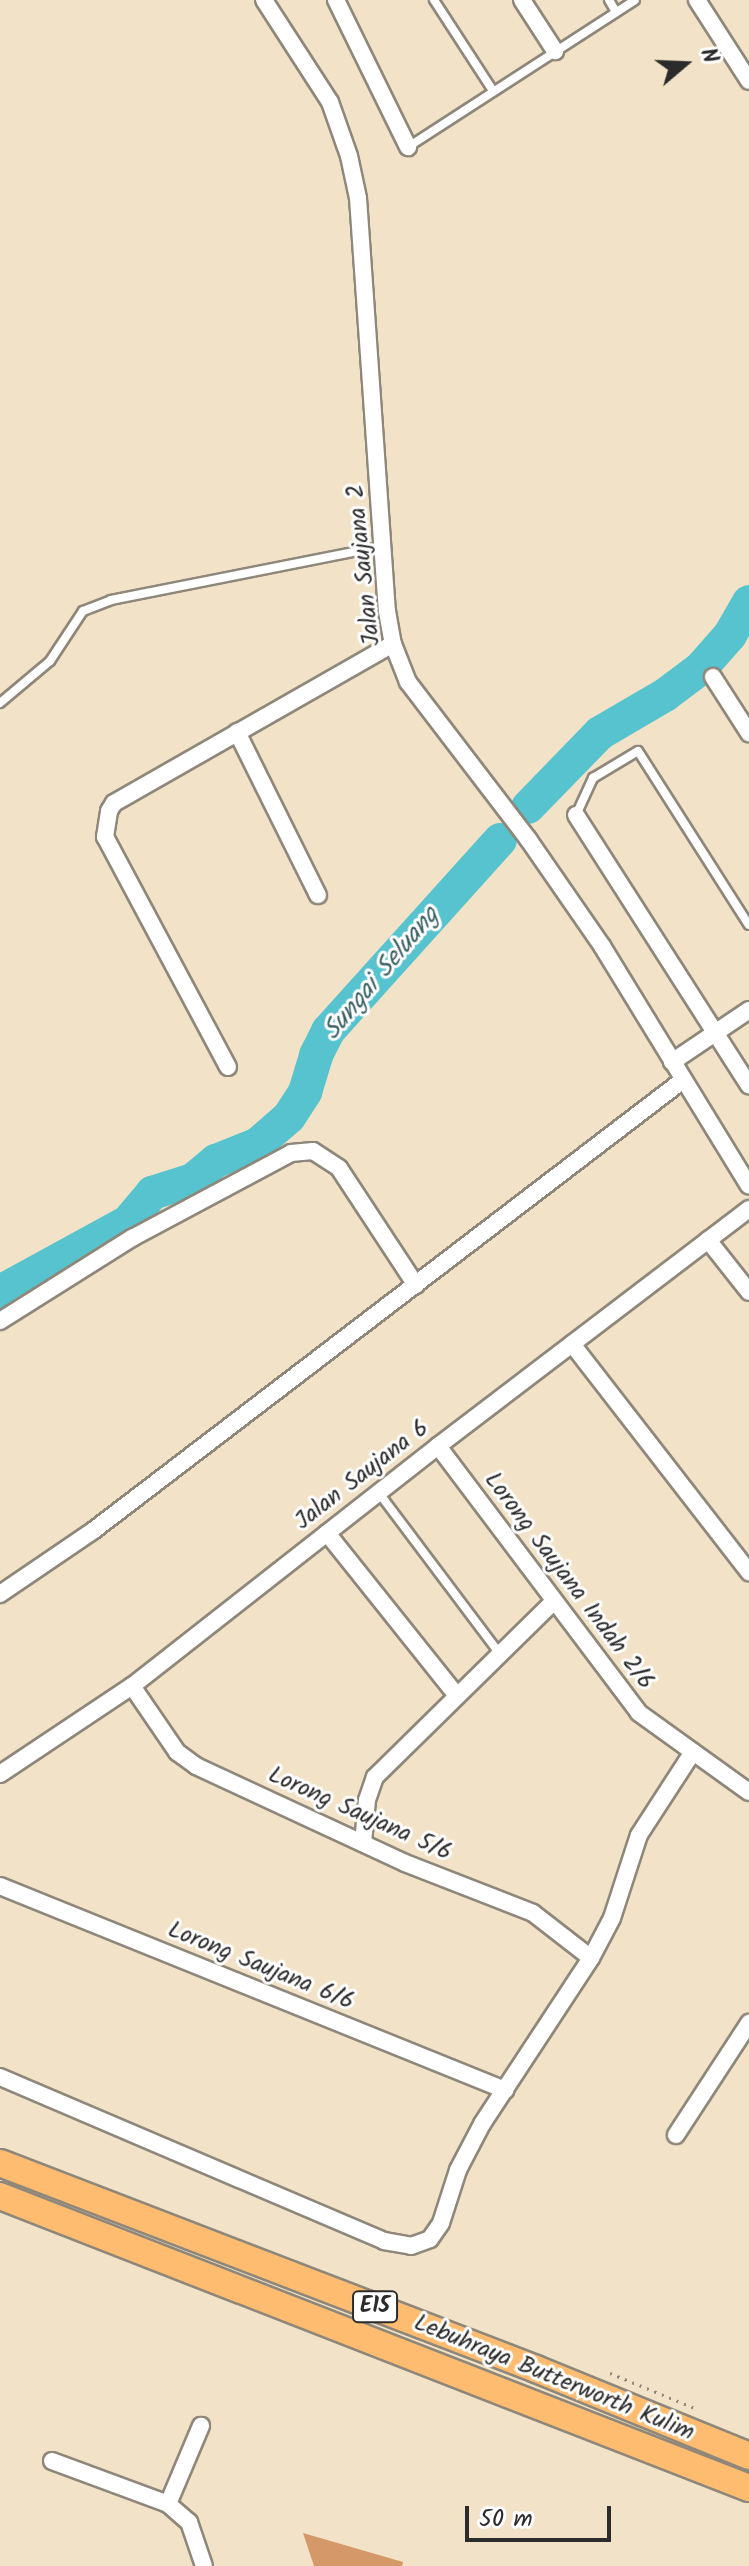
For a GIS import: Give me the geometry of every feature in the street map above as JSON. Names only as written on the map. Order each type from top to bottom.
[{"type":"highway","name":"Lebuhraya Butterworth Kulim","points":[[0,2163],[536,2369],[749,2456]]},
{"type":"highway","name":"Lebuhraya Butterworth Kulim","points":[[0,2196],[749,2488]]},
{"type":"street","name":"Jalan Saujana 2","points":[[264,0],[330,102],[349,156],[358,198],[393,644],[408,682],[528,839],[602,946],[749,1186]]},
{"type":"street","points":[[336,0],[408,147]]},
{"type":"street","points":[[522,0],[555,51]]},
{"type":"street","points":[[697,0],[749,81]]},
{"type":"street","points":[[228,1067],[105,837],[105,824],[114,803],[393,644]]},
{"type":"street","points":[[713,677],[749,733]]},
{"type":"street","points":[[237,732],[318,895]]},
{"type":"street","points":[[576,815],[749,1085]]},
{"type":"street","points":[[672,1062],[749,1010]]},
{"type":"street","points":[[0,1594],[94,1530],[683,1080]]},
{"type":"street","points":[[0,1321],[159,1223],[265,1164],[313,1151],[327,1157],[339,1168],[416,1285]]},
{"type":"street","name":"Jalan Saujana 6","points":[[0,1774],[132,1686],[438,1446],[749,1209]]},
{"type":"street","points":[[708,1240],[749,1292]]},
{"type":"street","points":[[572,1344],[749,1572]]},
{"type":"street","name":"Lorong Saujana Indah 2/6","points":[[438,1446],[639,1713],[749,1792]]},
{"type":"street","points":[[327,1533],[457,1696]]},
{"type":"street","points":[[363,1843],[367,1800],[375,1777],[554,1601]]},
{"type":"street","name":"Lorong Saujana 5/6","points":[[132,1686],[177,1752],[196,1766],[363,1843],[533,1913],[591,1958]]},
{"type":"street","points":[[0,2077],[384,2241],[411,2246],[430,2239],[441,2223],[458,2170],[505,2090],[591,1958],[612,1918],[639,1835],[693,1752]]},
{"type":"street","name":"Lorong Saujana 6/6","points":[[0,1886],[505,2090]]},
{"type":"street","points":[[676,2135],[749,2023]]},
{"type":"street","points":[[168,2504],[201,2426]]},
{"type":"street","points":[[52,2461],[168,2504],[189,2522],[204,2566]]},
{"type":"lane","points":[[434,0],[493,91]]},
{"type":"lane","points":[[609,0],[616,12]]},
{"type":"lane","points":[[408,147],[635,0]]},
{"type":"lane","points":[[0,703],[50,661],[83,611],[111,600],[383,546]]},
{"type":"lane","points":[[576,815],[593,778],[638,751],[749,925]]},
{"type":"lane","points":[[379,1492],[500,1654]]},
{"type":"building","points":[[303,2533],[403,2562],[402,2566],[314,2566]]},
{"type":"waterway","name":"Sungai Seluang","points":[[528,807],[600,733],[665,695],[701,668],[730,635],[749,602]]},
{"type":"waterway","name":"Sungai Seluang","points":[[0,1292],[128,1222],[152,1193],[193,1180],[216,1161],[258,1144],[289,1117],[305,1092],[316,1055],[328,1031],[500,840]]}]
